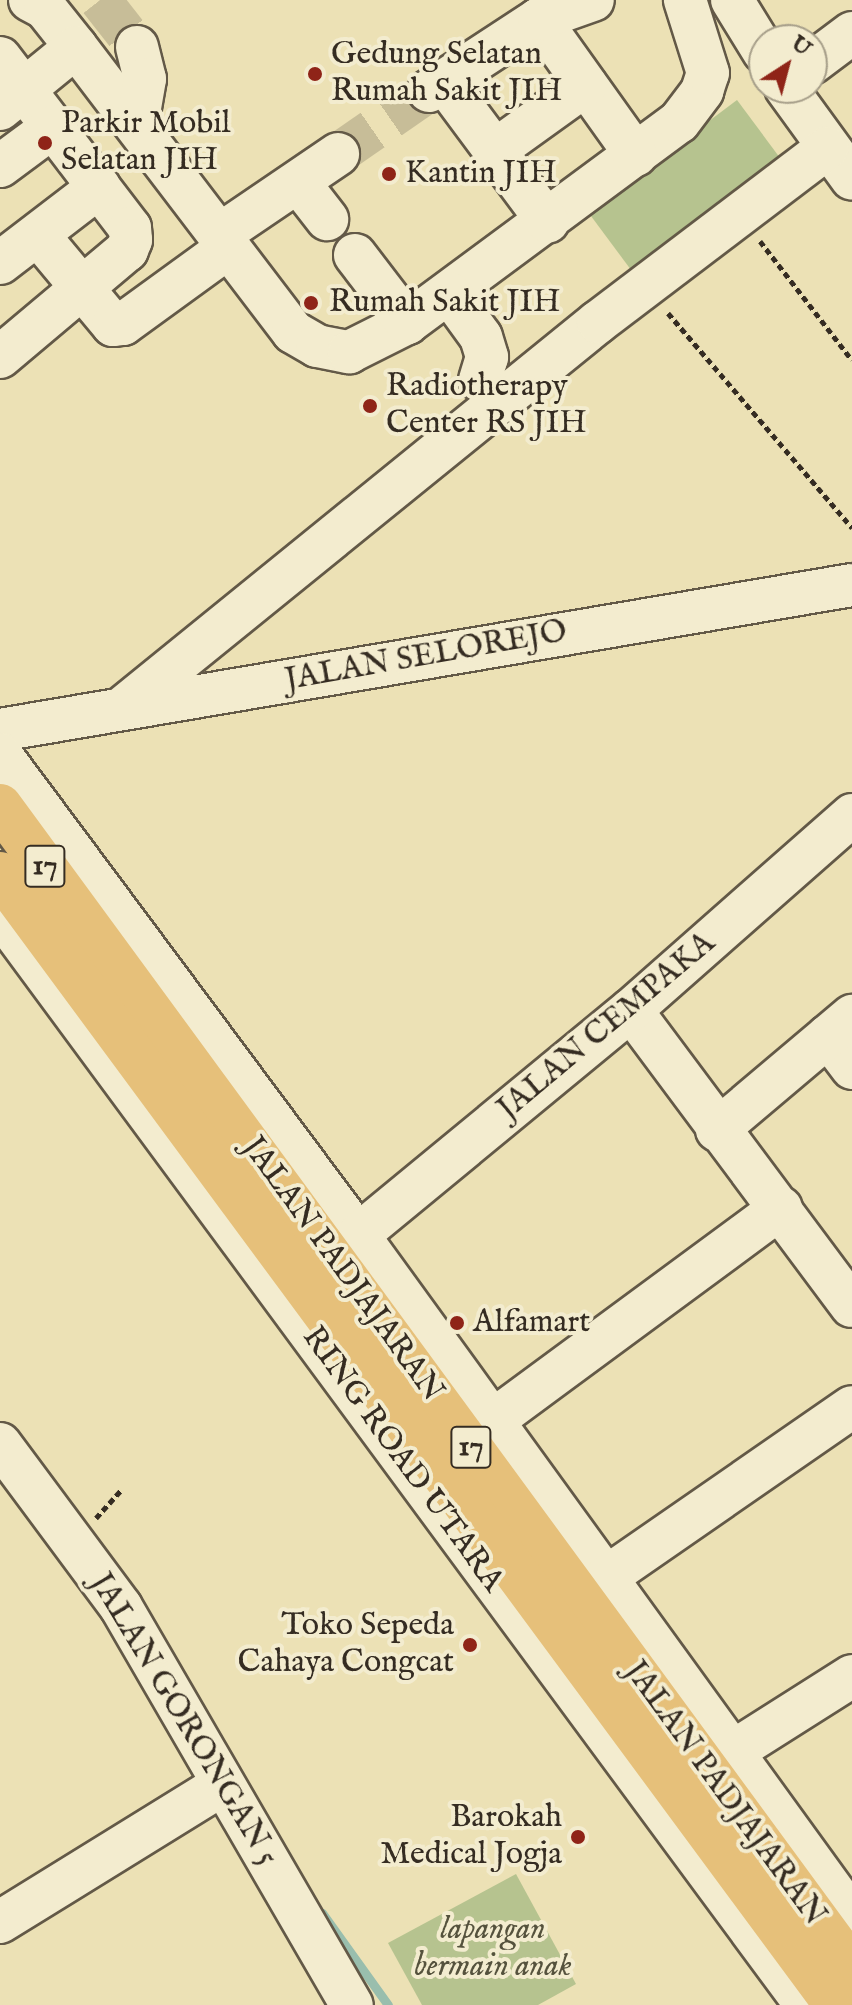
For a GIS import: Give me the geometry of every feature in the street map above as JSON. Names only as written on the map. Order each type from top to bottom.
[{"type":"highway","name":"JALAN PADJAJARAN","points":[[0,806],[102,917],[852,1968]]},
{"type":"highway","name":"JALAN PADJAJARAN","points":[[0,874],[59,974],[836,2005]]},
{"type":"street","points":[[30,0],[45,8],[76,47],[293,332],[317,346],[349,352],[407,323],[548,222],[679,122],[702,91],[708,73],[685,0]]},
{"type":"street","points":[[548,222],[494,151],[436,86],[539,19],[593,0]]},
{"type":"street","points":[[732,0],[748,26]]},
{"type":"street","points":[[539,19],[636,155]]},
{"type":"street","points":[[828,51],[852,33]]},
{"type":"street","points":[[0,357],[127,250],[131,240],[130,228],[54,126],[8,85],[76,47]]},
{"type":"street","points":[[137,47],[145,79],[137,125]]},
{"type":"street","points":[[494,151],[586,85]]},
{"type":"street","points":[[121,709],[645,286],[740,215],[840,163],[798,104]]},
{"type":"street","points":[[0,166],[54,126]]},
{"type":"street","points":[[38,235],[104,320],[123,324],[224,241],[338,154]]},
{"type":"street","points":[[299,183],[327,219]]},
{"type":"street","points":[[0,263],[99,187]]},
{"type":"street","points":[[355,255],[407,323]]},
{"type":"street","points":[[449,293],[481,337],[487,357],[480,380]]},
{"type":"street","name":"JALAN SELOREJO","points":[[0,730],[852,585]]},
{"type":"street","points":[[0,754],[102,917],[358,1235],[850,1912]]},
{"type":"street","name":"JALAN CEMPAKA","points":[[358,1235],[631,1010],[852,815]]},
{"type":"street","name":"RING ROAD UTARA","points":[[0,913],[59,974],[806,2005]]},
{"type":"street","points":[[631,1010],[717,1130],[781,1208],[852,1306]]},
{"type":"street","points":[[717,1130],[844,1040]]},
{"type":"street","points":[[492,1421],[781,1208]]},
{"type":"street","points":[[605,1578],[852,1407]]},
{"type":"street","name":"JALAN GORONGAN 5","points":[[0,1444],[121,1607],[220,1786],[352,2005]]},
{"type":"street","points":[[732,1752],[852,1676]]},
{"type":"street","points":[[0,1922],[220,1786]]},
{"type":"path","points":[[740,215],[852,360]]},
{"type":"path","points":[[645,286],[852,528]]},
{"type":"green space","points":[[737,100],[786,166],[637,278],[588,212]]},
{"type":"green space","name":"lapangan bermain anak","points":[[516,1874],[576,1984],[538,2005],[422,2005],[388,1943]]},
{"type":"waterway","points":[[322,1913],[388,2005]]},
{"type":"tunnel","points":[[100,0],[137,47]]},
{"type":"tunnel","points":[[338,154],[429,91]]},
{"type":"place","name":"Gedung Selatan Rumah Sakit JIH","points":[[315,74]]},
{"type":"place","name":"Parkir Mobil Selatan JIH","points":[[45,143]]},
{"type":"place","name":"Kantin JIH","points":[[389,174]]},
{"type":"place","name":"Rumah Sakit JIH","points":[[311,303]]},
{"type":"place","name":"Radiotherapy Center RS JIH","points":[[370,406]]},
{"type":"place","name":"Alfamart","points":[[457,1323]]},
{"type":"place","name":"Toko Sepeda Cahaya Congcat","points":[[470,1645]]},
{"type":"place","name":"Barokah Medical Jogja","points":[[578,1837]]}]
